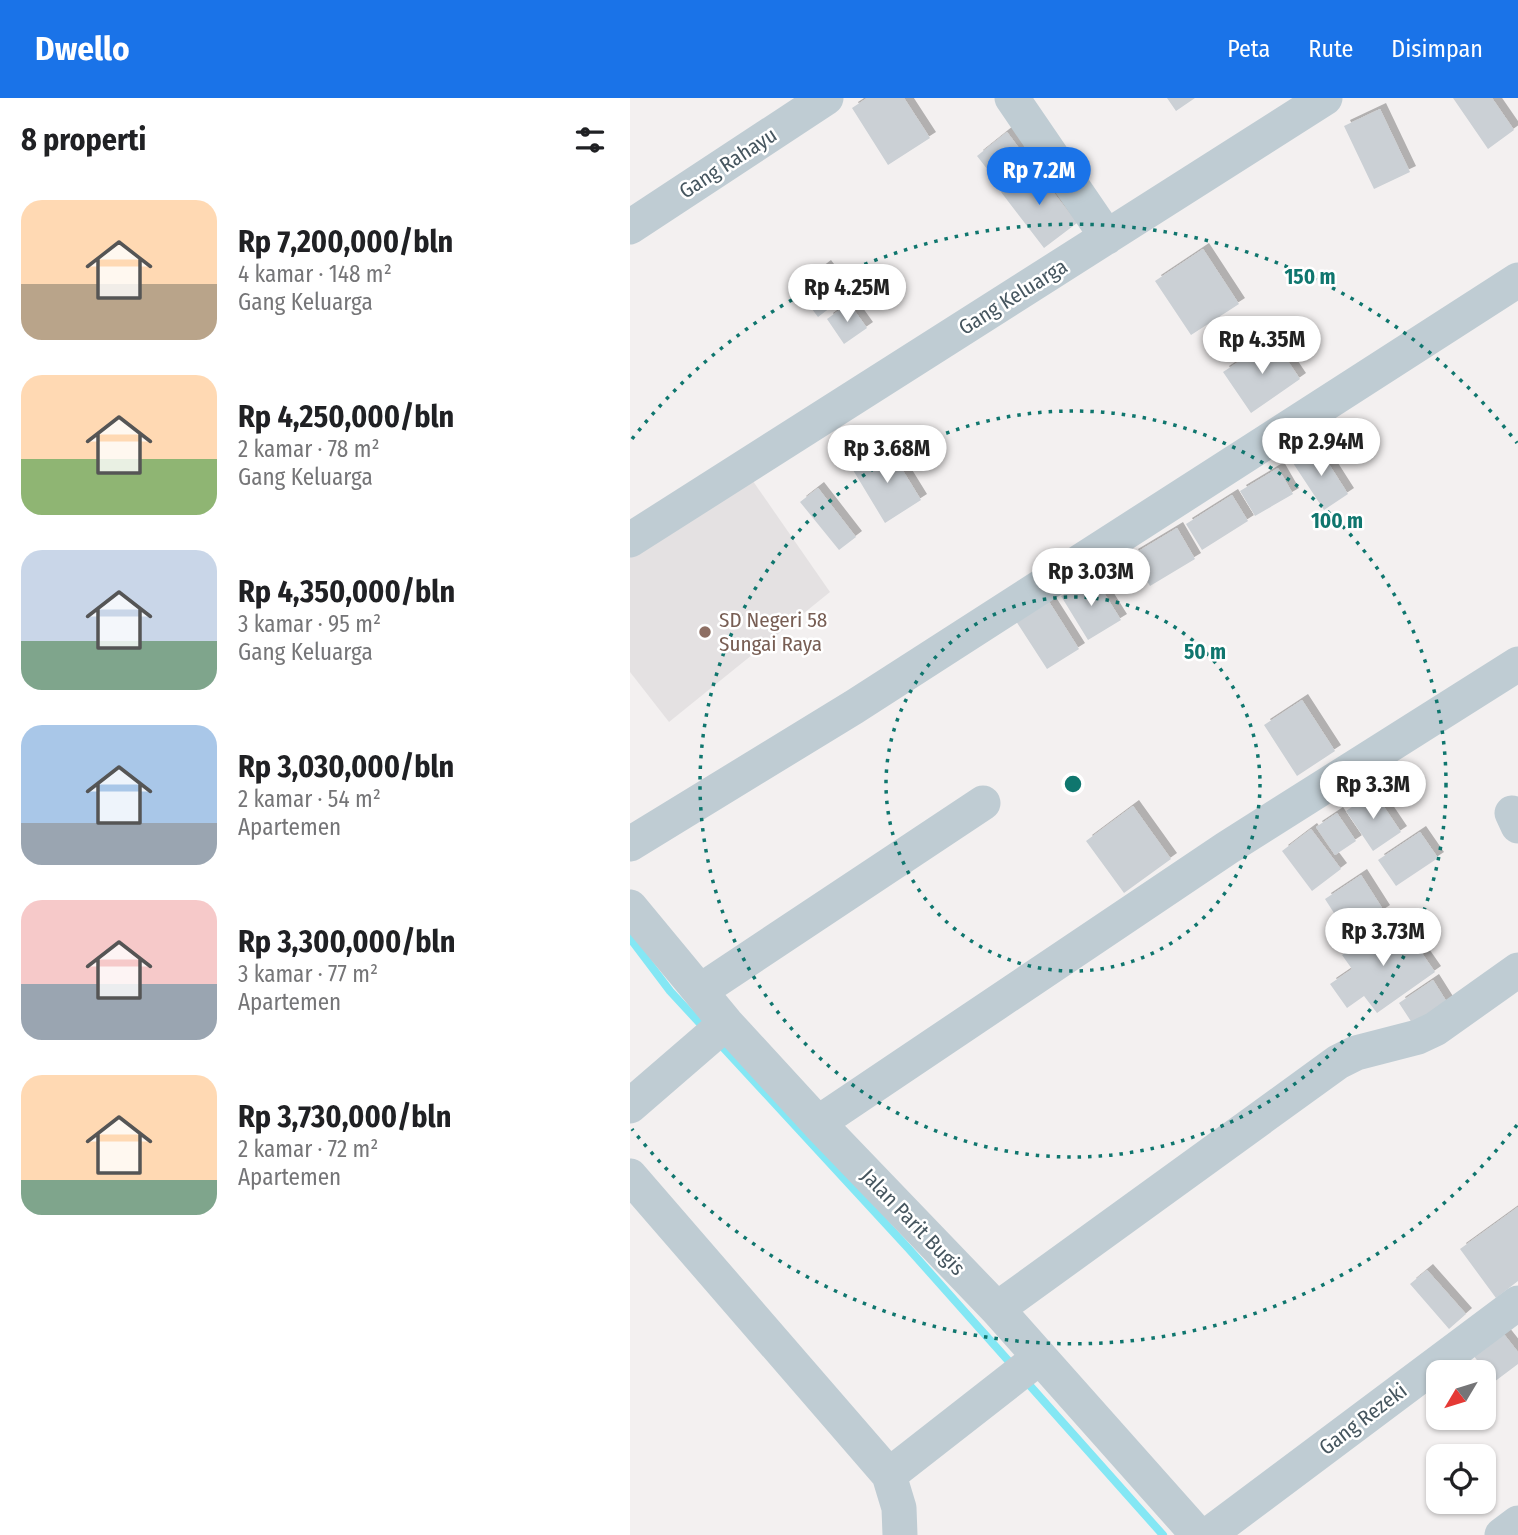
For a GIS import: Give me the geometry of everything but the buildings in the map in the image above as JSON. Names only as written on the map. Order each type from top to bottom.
[{"type":"street","name":"Gang Rahayu","points":[[630,227],[826,98]]},
{"type":"street","points":[[1012,98],[1107,237]]},
{"type":"street","name":"Gang Keluarga","points":[[630,540],[1325,98]]},
{"type":"street","points":[[630,844],[854,707],[1518,280]]},
{"type":"street","points":[[818,1123],[1227,848],[1518,664]]},
{"type":"street","points":[[700,991],[983,803]]},
{"type":"street","name":"Jalan Parit Bugis","points":[[630,907],[726,1023],[997,1309],[1197,1534]]},
{"type":"street","points":[[997,1309],[1338,1062],[1356,1053],[1426,1033],[1518,971]]},
{"type":"street","points":[[630,1106],[726,1023]]},
{"type":"street","points":[[630,1176],[888,1475],[899,1508],[900,1535]]},
{"type":"street","name":"Gang Rezeki","points":[[1197,1534],[1518,1303]]},
{"type":"street","points":[[888,1475],[1040,1357]]},
{"type":"street","points":[[1502,1535],[1518,1523]]},
{"type":"shaded area","name":"SD Negeri 58 Sungai Raya","points":[[746,471],[830,592],[669,722],[630,672],[630,549]]},
{"type":"waterway","points":[[630,938],[670,991],[706,1030]]},
{"type":"waterway","points":[[718,1042],[1013,1366]]},
{"type":"waterway","points":[[1024,1379],[1163,1535]]},
{"type":"place","name":"SD Negeri 58 Sungai Raya","points":[[705,632]]}]
